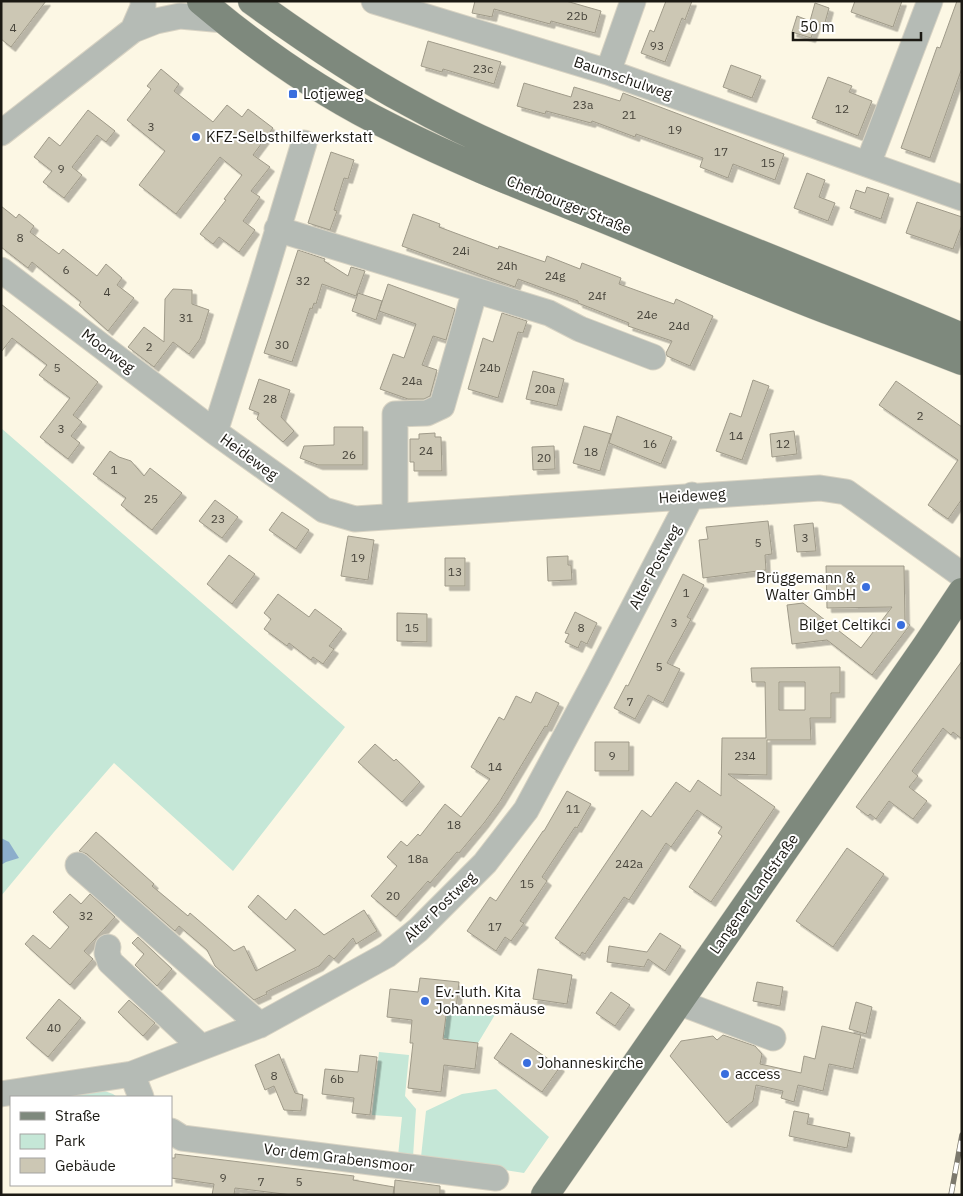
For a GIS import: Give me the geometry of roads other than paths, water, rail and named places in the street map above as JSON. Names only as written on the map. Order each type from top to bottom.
[{"type":"main road","name":"Cherbourger Straße","points":[[201,1],[258,46],[324,90],[390,128],[491,173],[817,306],[959,355]]},
{"type":"main road","name":"Cherbourger Straße","points":[[252,1],[345,64],[407,102],[475,136],[544,167],[836,284],[959,355]]},
{"type":"main road","name":"Langener Landstraße","points":[[545,1195],[962,592]]},
{"type":"street","points":[[133,30],[143,7],[143,1]]},
{"type":"street","name":"Baumschulweg","points":[[374,1],[608,72],[962,198]]},
{"type":"street","points":[[608,72],[634,1]]},
{"type":"street","points":[[868,164],[930,1]]},
{"type":"street","points":[[1,133],[133,30],[156,21],[180,16],[224,20]]},
{"type":"street","name":"Heideweg","points":[[304,143],[215,432],[324,510],[355,518],[820,488],[846,492],[962,575]]},
{"type":"street","points":[[277,229],[549,313],[580,329],[653,357]]},
{"type":"street","name":"Moorweg","points":[[1,270],[215,432]]},
{"type":"street","points":[[395,516],[395,414],[427,413],[442,406],[475,290]]},
{"type":"street","name":"Alter Postweg","points":[[1,1094],[132,1074],[260,1025],[387,955],[418,930],[485,863],[526,810],[692,495]]},
{"type":"street","points":[[78,865],[260,1025]]},
{"type":"street","points":[[108,948],[107,953],[110,962],[201,1047]]},
{"type":"street","points":[[678,1002],[773,1038]]},
{"type":"street","points":[[132,1074],[141,1096]]},
{"type":"street","name":"Vor dem Grabensmoor","points":[[175,1136],[496,1178]]},
{"type":"water","points":[[1,838],[9,842],[19,858],[1,865]]},
{"type":"railway","points":[[951,1195],[962,1135]]},
{"type":"place","name":"Lotjeweg","points":[[293,94]]},
{"type":"place","name":"KFZ-Selbsthilfewerkstatt","points":[[196,137]]},
{"type":"place","name":"Brüggemann & Walter GmbH","points":[[866,587]]},
{"type":"place","name":"Bilget Celtikci","points":[[901,625]]},
{"type":"place","name":"Ev.-luth. Kita Johannesmäuse","points":[[425,1001]]},
{"type":"place","name":"Johanneskirche","points":[[527,1063]]},
{"type":"place","name":"access","points":[[725,1074]]}]
